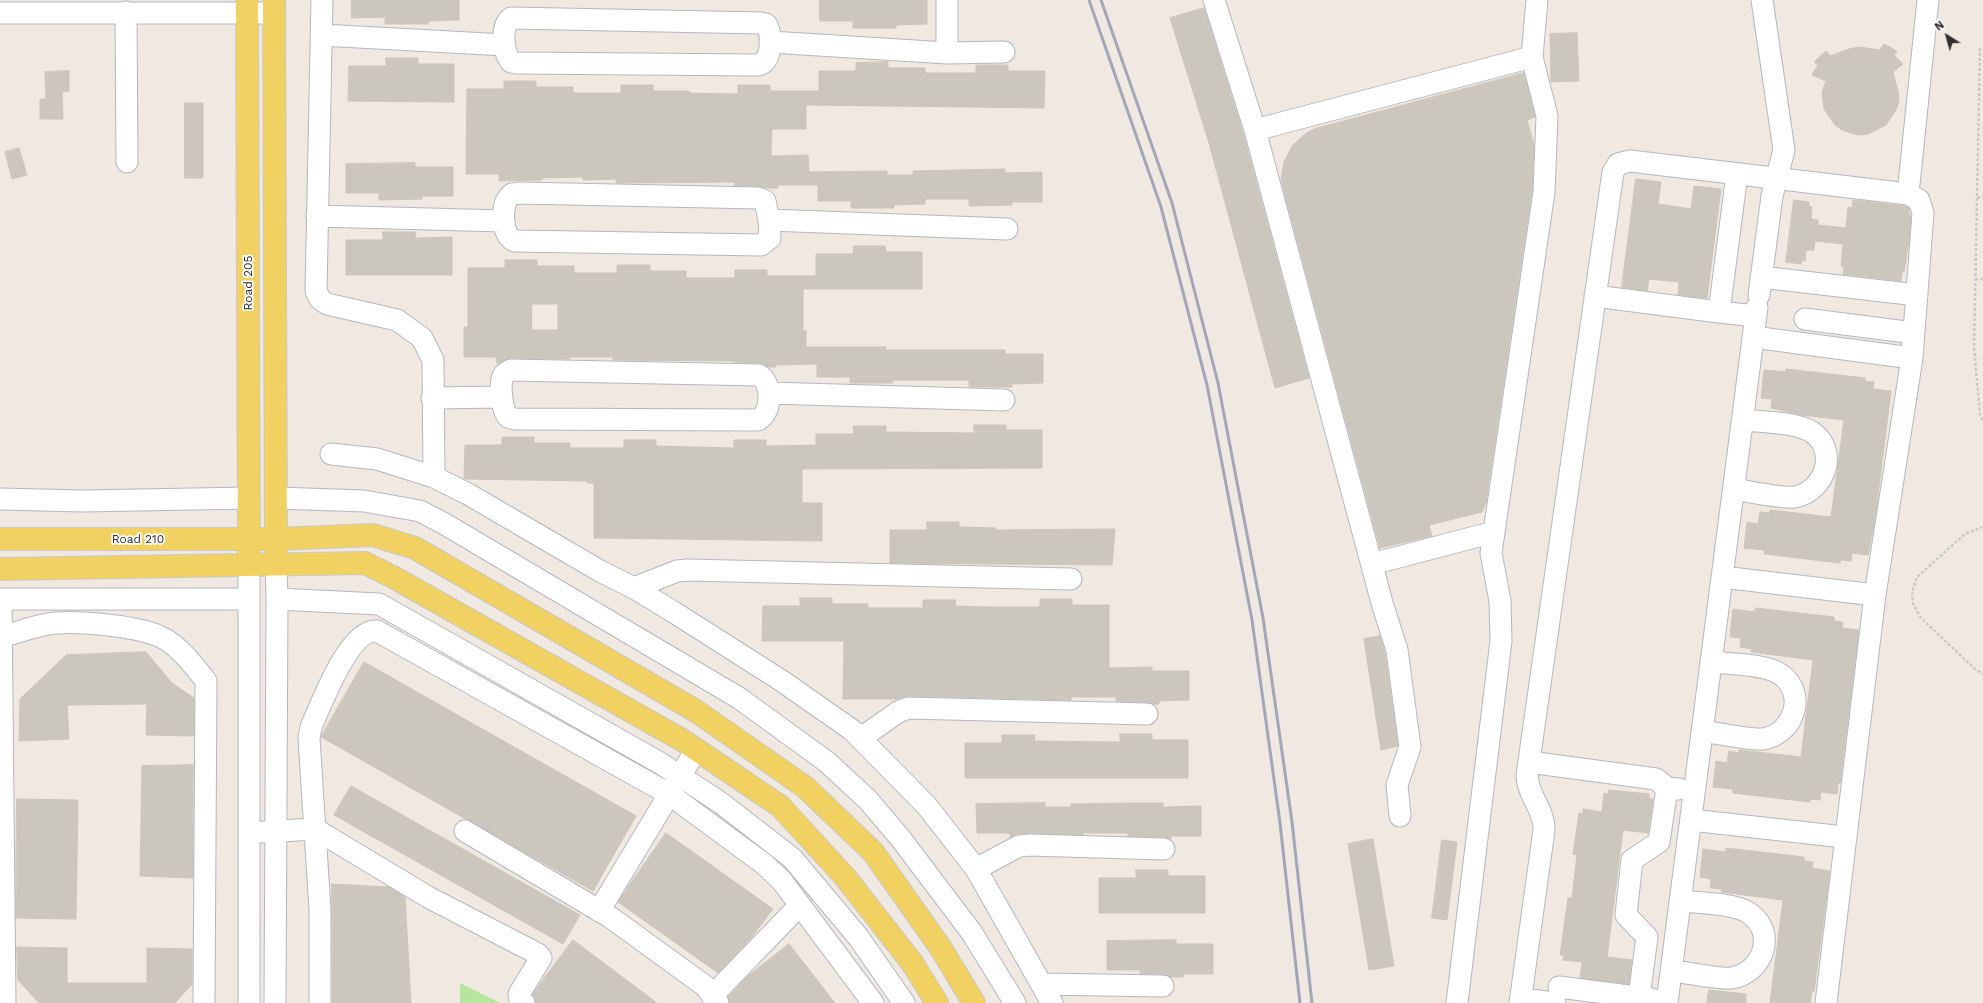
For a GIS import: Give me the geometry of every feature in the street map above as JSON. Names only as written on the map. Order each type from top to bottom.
[{"type":"main road","name":"Road 205","points":[[247,6],[249,565]]},
{"type":"main road","points":[[274,7],[277,498],[276,564]]},
{"type":"main road","name":"Road 210","points":[[0,539],[276,539],[373,535],[415,548],[696,711],[805,787],[873,852],[940,947],[974,1003]]},
{"type":"main road","points":[[0,569],[365,563],[393,577],[696,750],[780,806],[845,877],[913,964],[937,1003]]},
{"type":"street","points":[[322,0],[316,291],[320,299],[326,304],[397,320],[422,338],[433,360],[432,398],[434,477]]},
{"type":"street","points":[[947,0],[947,52]]},
{"type":"street","points":[[1214,0],[1255,130],[1382,603],[1397,650],[1410,747],[1398,785],[1400,816]]},
{"type":"street","points":[[1457,1003],[1501,641],[1500,600],[1491,553],[1544,192],[1547,116],[1532,57],[1537,0]]},
{"type":"street","points":[[1762,0],[1784,141],[1784,150],[1777,178],[1772,196],[1694,791],[1668,1002],[1639,997],[1557,995],[1521,1001],[1544,830],[1542,816],[1527,781],[1529,762],[1612,172],[1618,164],[1630,161],[1777,178],[1908,194],[1919,200],[1923,213],[1918,295],[1912,358],[1875,595],[1844,837],[1826,1003]]},
{"type":"street","points":[[1908,194],[1928,0]]},
{"type":"street","points":[[0,13],[92,6],[126,12],[247,6],[274,7]]},
{"type":"street","points":[[126,12],[127,162]]},
{"type":"street","points":[[511,18],[761,23],[766,24],[769,28],[770,42],[768,59],[765,63],[758,65],[516,63],[511,62],[504,45],[505,26],[511,18]]},
{"type":"street","points":[[322,36],[504,45]]},
{"type":"street","points":[[770,42],[947,52],[1004,52]]},
{"type":"street","points":[[1255,130],[1532,57]]},
{"type":"street","points":[[1719,312],[1737,174]]},
{"type":"street","points":[[520,193],[758,198],[764,201],[769,220],[770,238],[761,245],[515,241],[510,240],[507,235],[504,221],[505,204],[508,198],[512,194],[520,193]]},
{"type":"street","points":[[317,216],[504,221]]},
{"type":"street","points":[[769,220],[1007,229]]},
{"type":"street","points":[[1595,296],[1719,312],[1759,299],[1918,295]]},
{"type":"street","points":[[1806,320],[1914,333]]},
{"type":"street","points":[[1754,337],[1912,358]]},
{"type":"street","points":[[511,370],[759,375],[765,378],[769,393],[767,411],[764,417],[758,420],[515,419],[508,417],[504,411],[502,379],[506,373],[511,370]]},
{"type":"street","points":[[769,393],[1004,400]]},
{"type":"street","points":[[432,398],[502,397]]},
{"type":"street","points":[[1734,490],[1793,497],[1807,493],[1817,486],[1825,474],[1826,459],[1822,444],[1813,433],[1801,427],[1743,420]]},
{"type":"street","points":[[331,454],[377,459],[434,477],[468,494],[600,571],[634,588],[776,677],[861,738],[927,806],[976,869],[1052,1003]]},
{"type":"street","points":[[0,499],[84,501],[249,498]]},
{"type":"street","points":[[277,498],[364,501],[420,511],[450,527],[739,698],[827,762],[868,800],[901,839],[972,933],[1016,1003]]},
{"type":"street","points":[[1372,564],[1494,532]]},
{"type":"street","points":[[275,1003],[276,564]]},
{"type":"street","points":[[249,565],[249,1003]]},
{"type":"street","points":[[634,588],[677,571],[688,570],[1071,579]]},
{"type":"street","points":[[1722,577],[1875,595]]},
{"type":"street","points":[[26,599],[26,630]]},
{"type":"street","points":[[5,1003],[1,600],[249,599]]},
{"type":"street","points":[[277,599],[379,604],[660,763],[721,803],[792,858],[859,938],[904,1003]]},
{"type":"street","points":[[2,637],[55,623],[109,625],[142,630],[164,638],[190,661],[206,681],[204,1003]]},
{"type":"street","points":[[320,1003],[320,910],[310,748],[311,727],[341,662],[363,634],[370,630],[377,631],[669,794],[772,871],[800,905],[873,1003]]},
{"type":"street","points":[[1702,731],[1762,739],[1776,735],[1786,728],[1794,715],[1796,701],[1791,686],[1782,675],[1770,669],[1711,662]]},
{"type":"street","points":[[861,738],[898,712],[908,708],[1146,714]]},
{"type":"street","points":[[599,910],[696,750]]},
{"type":"street","points":[[1529,762],[1656,778],[1667,788],[1694,791]]},
{"type":"street","points":[[1659,842],[1667,788]]},
{"type":"street","points":[[1691,820],[1844,837]]},
{"type":"street","points":[[249,833],[315,830],[428,897],[538,954],[541,958],[519,994],[519,997],[524,1003]]},
{"type":"street","points":[[465,831],[599,910],[705,986],[715,999],[800,905]]},
{"type":"street","points":[[1676,939],[1647,937],[1626,915],[1632,860],[1659,842],[1688,845]]},
{"type":"street","points":[[976,869],[1019,846],[1164,850]]},
{"type":"street","points":[[1672,970],[1731,978],[1744,974],[1755,967],[1762,954],[1764,940],[1760,925],[1750,914],[1739,908],[1681,900]]},
{"type":"street","points":[[1639,997],[1647,937]]},
{"type":"street","points":[[1042,984],[1163,986]]},
{"type":"path","points":[[1980,48],[1974,346],[1980,415],[1983,421]]},
{"type":"path","points":[[1979,109],[1983,108]]},
{"type":"path","points":[[1977,198],[1983,198]]},
{"type":"path","points":[[1975,280],[1983,279]]},
{"type":"path","points":[[1983,526],[1965,534],[1917,577],[1912,592],[1913,604],[1921,618],[1975,669],[1983,674]]},
{"type":"green space","points":[[460,983],[500,1003],[460,1003]]},
{"type":"building","points":[[352,0],[459,0],[459,20],[428,21],[428,24],[385,24],[385,17],[352,18]]},
{"type":"building","points":[[820,0],[927,0],[927,24],[896,25],[896,28],[853,28],[853,21],[820,21]]},
{"type":"building","points":[[1204,8],[1243,133],[1309,378],[1275,388],[1209,143],[1170,18]]},
{"type":"building","points":[[1577,33],[1579,81],[1551,82],[1550,34]]},
{"type":"building","points":[[1884,44],[1897,51],[1894,55],[1903,64],[1893,72],[1899,101],[1896,110],[1886,125],[1868,134],[1858,135],[1842,130],[1835,125],[1824,109],[1822,92],[1826,81],[1812,75],[1818,65],[1814,62],[1826,51],[1830,56],[1859,47],[1880,50]]},
{"type":"building","points":[[386,58],[418,58],[418,64],[454,64],[454,102],[348,101],[349,66],[386,66]]},
{"type":"building","points":[[888,62],[888,68],[925,68],[925,73],[976,73],[976,65],[1008,65],[1008,71],[1045,71],[1044,108],[806,105],[806,129],[772,129],[771,156],[808,155],[809,172],[887,171],[887,175],[913,175],[913,171],[1005,169],[1005,173],[1042,172],[1042,202],[1012,202],[1012,205],[969,206],[969,199],[925,199],[925,204],[894,205],[894,208],[851,208],[851,201],[818,201],[818,185],[778,185],[778,188],[765,188],[758,186],[735,186],[735,182],[616,183],[616,179],[583,180],[583,177],[499,181],[499,174],[466,174],[467,89],[504,89],[504,81],[536,81],[536,87],[573,87],[573,93],[621,93],[621,85],[653,85],[653,91],[689,91],[689,93],[738,94],[738,85],[770,85],[770,91],[819,91],[819,71],[856,71],[856,63]]},
{"type":"building","points":[[69,71],[69,91],[62,92],[63,119],[40,119],[40,99],[46,99],[45,72]]},
{"type":"building","points":[[1524,73],[1535,117],[1527,120],[1534,145],[1532,191],[1486,502],[1482,512],[1429,525],[1432,536],[1380,548],[1281,180],[1284,162],[1292,146],[1305,134],[1314,129]]},
{"type":"building","points":[[185,103],[203,103],[203,178],[185,178]]},
{"type":"building","points":[[19,148],[27,175],[12,179],[5,152]]},
{"type":"building","points":[[415,163],[415,167],[453,167],[453,196],[422,196],[422,199],[379,200],[379,193],[346,193],[346,164]]},
{"type":"building","points":[[1636,179],[1661,182],[1658,204],[1691,209],[1694,186],[1721,189],[1707,298],[1678,295],[1679,282],[1649,279],[1647,291],[1622,287]]},
{"type":"building","points":[[1794,200],[1809,202],[1809,206],[1812,207],[1811,219],[1818,220],[1818,225],[1846,228],[1848,207],[1852,208],[1853,200],[1904,206],[1909,208],[1909,215],[1911,216],[1909,240],[1904,272],[1902,271],[1901,281],[1843,274],[1844,266],[1841,266],[1843,244],[1815,241],[1814,250],[1806,250],[1805,261],[1802,260],[1801,264],[1786,262]]},
{"type":"building","points":[[383,232],[416,232],[415,238],[452,237],[452,275],[346,275],[346,240],[383,240]]},
{"type":"building","points":[[854,246],[885,246],[886,252],[922,252],[922,289],[803,289],[803,331],[806,331],[806,347],[886,347],[885,350],[1005,350],[1005,354],[1043,354],[1043,383],[1012,384],[1012,387],[969,387],[969,380],[892,380],[893,383],[850,383],[850,377],[817,377],[817,364],[776,365],[776,367],[769,367],[759,363],[733,361],[613,360],[613,357],[570,357],[570,359],[511,358],[497,364],[496,357],[464,357],[464,327],[468,327],[468,268],[505,268],[505,260],[537,260],[537,266],[574,266],[574,273],[617,273],[617,265],[650,265],[650,271],[686,271],[686,278],[735,278],[735,270],[767,270],[767,276],[816,276],[816,254],[853,254]],"holes":[[[532,304],[558,304],[558,330],[532,330]]]},
{"type":"building","points":[[1786,369],[1865,378],[1865,381],[1874,382],[1873,389],[1891,391],[1875,519],[1868,555],[1852,553],[1851,561],[1841,560],[1840,563],[1764,554],[1764,550],[1744,548],[1747,522],[1758,524],[1760,512],[1769,513],[1770,510],[1831,517],[1844,420],[1802,415],[1771,408],[1772,399],[1761,398],[1764,370],[1786,372]]},
{"type":"building","points":[[974,425],[1006,425],[1006,430],[1042,430],[1042,468],[802,469],[802,503],[822,503],[822,541],[594,538],[594,483],[587,483],[587,481],[464,479],[465,445],[502,445],[502,437],[534,437],[534,443],[570,443],[570,448],[624,448],[624,440],[656,440],[656,446],[734,448],[734,440],[766,440],[766,446],[816,445],[816,434],[854,434],[853,426],[886,426],[886,432],[974,433]]},
{"type":"building","points":[[927,522],[959,522],[959,527],[996,528],[996,530],[1115,529],[1112,565],[890,563],[890,530],[927,530]]},
{"type":"building","points":[[800,598],[832,598],[832,604],[868,604],[868,608],[923,608],[923,600],[956,600],[955,606],[992,607],[1040,607],[1040,599],[1072,599],[1072,605],[1109,605],[1109,668],[1152,667],[1152,671],[1189,671],[1189,700],[1159,701],[1159,704],[1153,704],[1116,701],[1116,697],[1071,697],[1071,700],[908,696],[897,699],[843,699],[844,641],[762,641],[763,606],[800,606]]},
{"type":"building","points":[[1756,608],[1834,617],[1834,621],[1843,622],[1842,628],[1859,630],[1840,783],[1838,783],[1837,794],[1821,792],[1820,800],[1810,799],[1810,802],[1733,793],[1733,789],[1713,787],[1716,761],[1727,763],[1729,751],[1739,753],[1739,750],[1801,757],[1813,660],[1751,652],[1752,649],[1740,647],[1741,638],[1730,637],[1733,609],[1755,612]]},
{"type":"building","points":[[1380,636],[1385,653],[1398,746],[1381,750],[1364,639]]},
{"type":"building","points":[[146,652],[172,683],[194,698],[194,736],[146,735],[147,704],[67,705],[69,739],[19,741],[20,699],[66,655]]},
{"type":"building","points":[[364,662],[636,816],[593,891],[321,737]]},
{"type":"building","points":[[1120,734],[1152,734],[1152,740],[1188,740],[1188,778],[965,778],[965,743],[1002,743],[1002,735],[1035,735],[1034,741],[1120,742]]},
{"type":"building","points":[[193,765],[193,878],[140,876],[142,766]]},
{"type":"building","points":[[351,786],[580,915],[563,944],[334,815]]},
{"type":"building","points":[[1609,790],[1649,794],[1649,798],[1653,799],[1648,833],[1623,830],[1607,957],[1632,960],[1629,984],[1580,978],[1582,962],[1563,960],[1564,955],[1560,955],[1568,898],[1572,898],[1577,855],[1573,854],[1579,813],[1583,814],[1583,809],[1602,812],[1604,793],[1608,794]]},
{"type":"building","points":[[17,799],[78,800],[76,919],[16,918]]},
{"type":"building","points":[[1045,803],[1045,807],[1071,807],[1071,804],[1127,803],[1163,803],[1163,807],[1201,806],[1201,836],[1171,836],[1171,839],[1164,837],[1128,836],[1128,833],[1083,833],[1083,835],[1030,833],[1018,834],[1010,837],[1010,833],[977,833],[976,804]]},
{"type":"building","points":[[666,833],[773,909],[752,937],[718,973],[618,902]]},
{"type":"building","points":[[1373,839],[1394,966],[1369,970],[1348,844]]},
{"type":"building","points":[[1442,840],[1457,842],[1447,920],[1432,918]]},
{"type":"building","points":[[1726,848],[1804,857],[1804,861],[1813,862],[1812,868],[1830,871],[1814,992],[1812,991],[1810,1003],[1770,1003],[1783,900],[1721,892],[1722,889],[1710,888],[1711,879],[1700,877],[1703,849],[1725,852]]},
{"type":"building","points":[[1136,870],[1168,870],[1168,876],[1205,876],[1205,913],[1099,913],[1099,878],[1136,878]]},
{"type":"building","points":[[332,884],[389,887],[405,897],[411,1003],[333,1003]]},
{"type":"building","points":[[573,940],[657,1003],[536,1003],[532,995]]},
{"type":"building","points":[[1176,940],[1176,944],[1213,944],[1213,974],[1183,974],[1183,977],[1170,977],[1163,974],[1140,974],[1140,970],[1107,970],[1107,941]]},
{"type":"building","points":[[789,944],[835,1003],[730,1003],[728,997],[747,977]]},
{"type":"building","points":[[17,947],[67,948],[67,983],[147,983],[147,948],[192,949],[192,984],[175,1003],[39,1003],[18,980]]},
{"type":"building","points":[[1709,990],[1746,994],[1746,1003],[1707,1003]]},
{"type":"railway","points":[[1089,0],[1161,207],[1207,385],[1252,620],[1280,823],[1300,1003]]},
{"type":"railway","points":[[1101,0],[1172,203],[1218,383],[1263,618],[1292,822],[1312,1003]]}]
